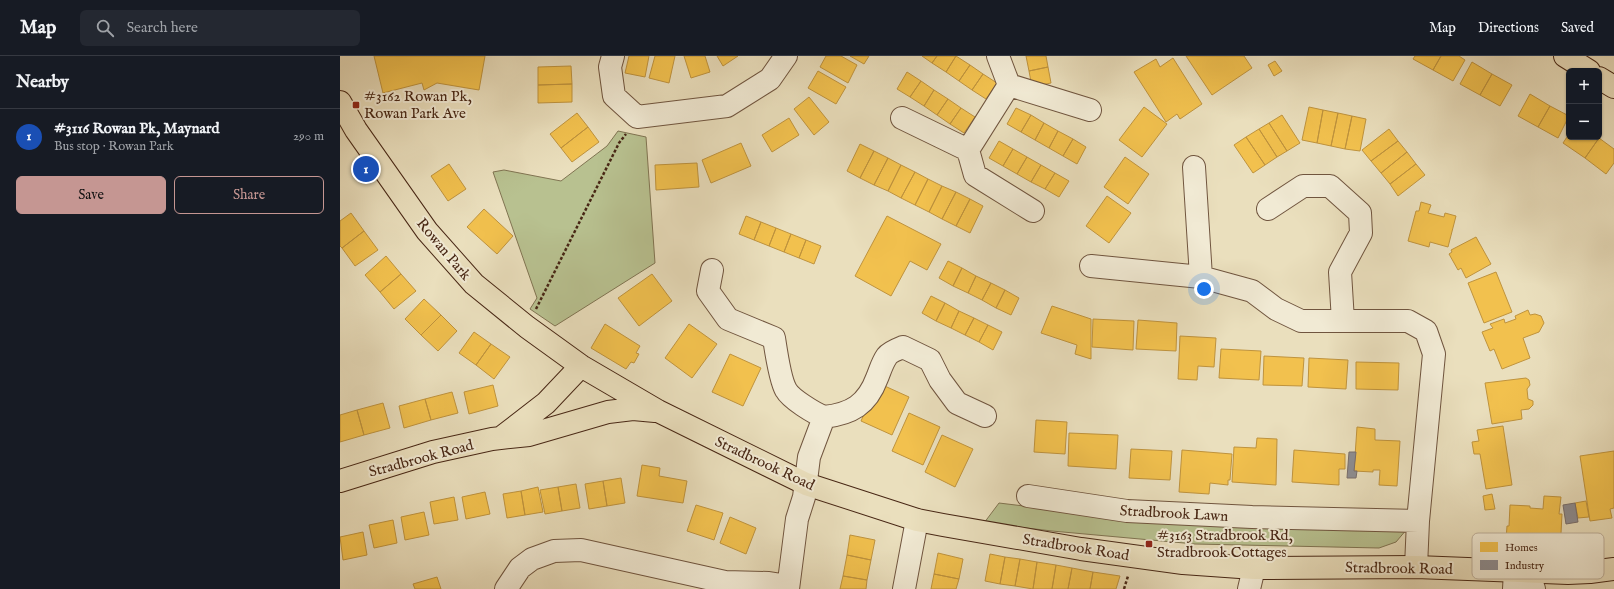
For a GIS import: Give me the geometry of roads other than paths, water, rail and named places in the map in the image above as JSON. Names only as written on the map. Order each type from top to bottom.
[{"type":"main road","points":[[1565,56],[1584,68]]},
{"type":"main road","points":[[1602,80],[1614,87]]},
{"type":"main road","name":"Rowan Park","points":[[340,102],[356,130],[427,231],[474,284],[527,327],[580,366]]},
{"type":"main road","name":"Stradbrook Road","points":[[502,437],[546,403],[580,366],[658,411],[806,484],[917,520],[1115,554],[1183,563],[1254,568],[1416,567],[1472,574]]},
{"type":"main road","name":"Stradbrook Road","points":[[340,481],[432,452],[502,437],[529,434],[608,412],[633,409],[658,411]]},
{"type":"main road","name":"Stradbrook Road","points":[[1604,570],[1614,569]]},
{"type":"street","points":[[613,56],[610,67],[614,96],[637,117],[727,106],[770,79],[786,56]]},
{"type":"street","points":[[998,56],[1009,86]]},
{"type":"street","points":[[1009,86],[1090,110]]},
{"type":"street","points":[[1009,86],[968,150],[975,175],[1033,211]]},
{"type":"street","points":[[902,118],[968,150]]},
{"type":"street","points":[[1194,168],[1201,277]]},
{"type":"street","points":[[1268,209],[1303,186],[1330,186],[1360,213],[1361,233],[1340,272],[1342,321]]},
{"type":"street","points":[[1091,266],[1201,277],[1252,291],[1276,309],[1301,321],[1408,321],[1426,331],[1434,354],[1418,521],[1416,567]]},
{"type":"street","points":[[712,270],[708,291],[728,319],[774,338],[778,363],[786,391],[811,412],[824,417],[840,415],[857,408],[868,396],[877,380],[882,365],[888,354],[903,347],[930,360],[940,380],[957,403],[985,416]]},
{"type":"street","points":[[506,589],[520,568],[532,559],[554,551],[581,550],[725,582],[769,583],[788,588],[797,519],[804,497],[809,457],[824,417]]},
{"type":"street","name":"Stradbrook Lawn","points":[[1028,496],[1127,511],[1260,517],[1418,521]]},
{"type":"street","points":[[904,589],[917,520]]},
{"type":"street","points":[[1249,589],[1254,568]]},
{"type":"place","name":"#3162 Rowan Pk, Rowan Park Ave","points":[[356,105]]},
{"type":"place","name":"#3116 Rowan Pk, Maynard","points":[[366,169]]},
{"type":"place","name":"#3163 Stradbrook Rd, Stradbrook Cottages","points":[[1149,544]]}]
